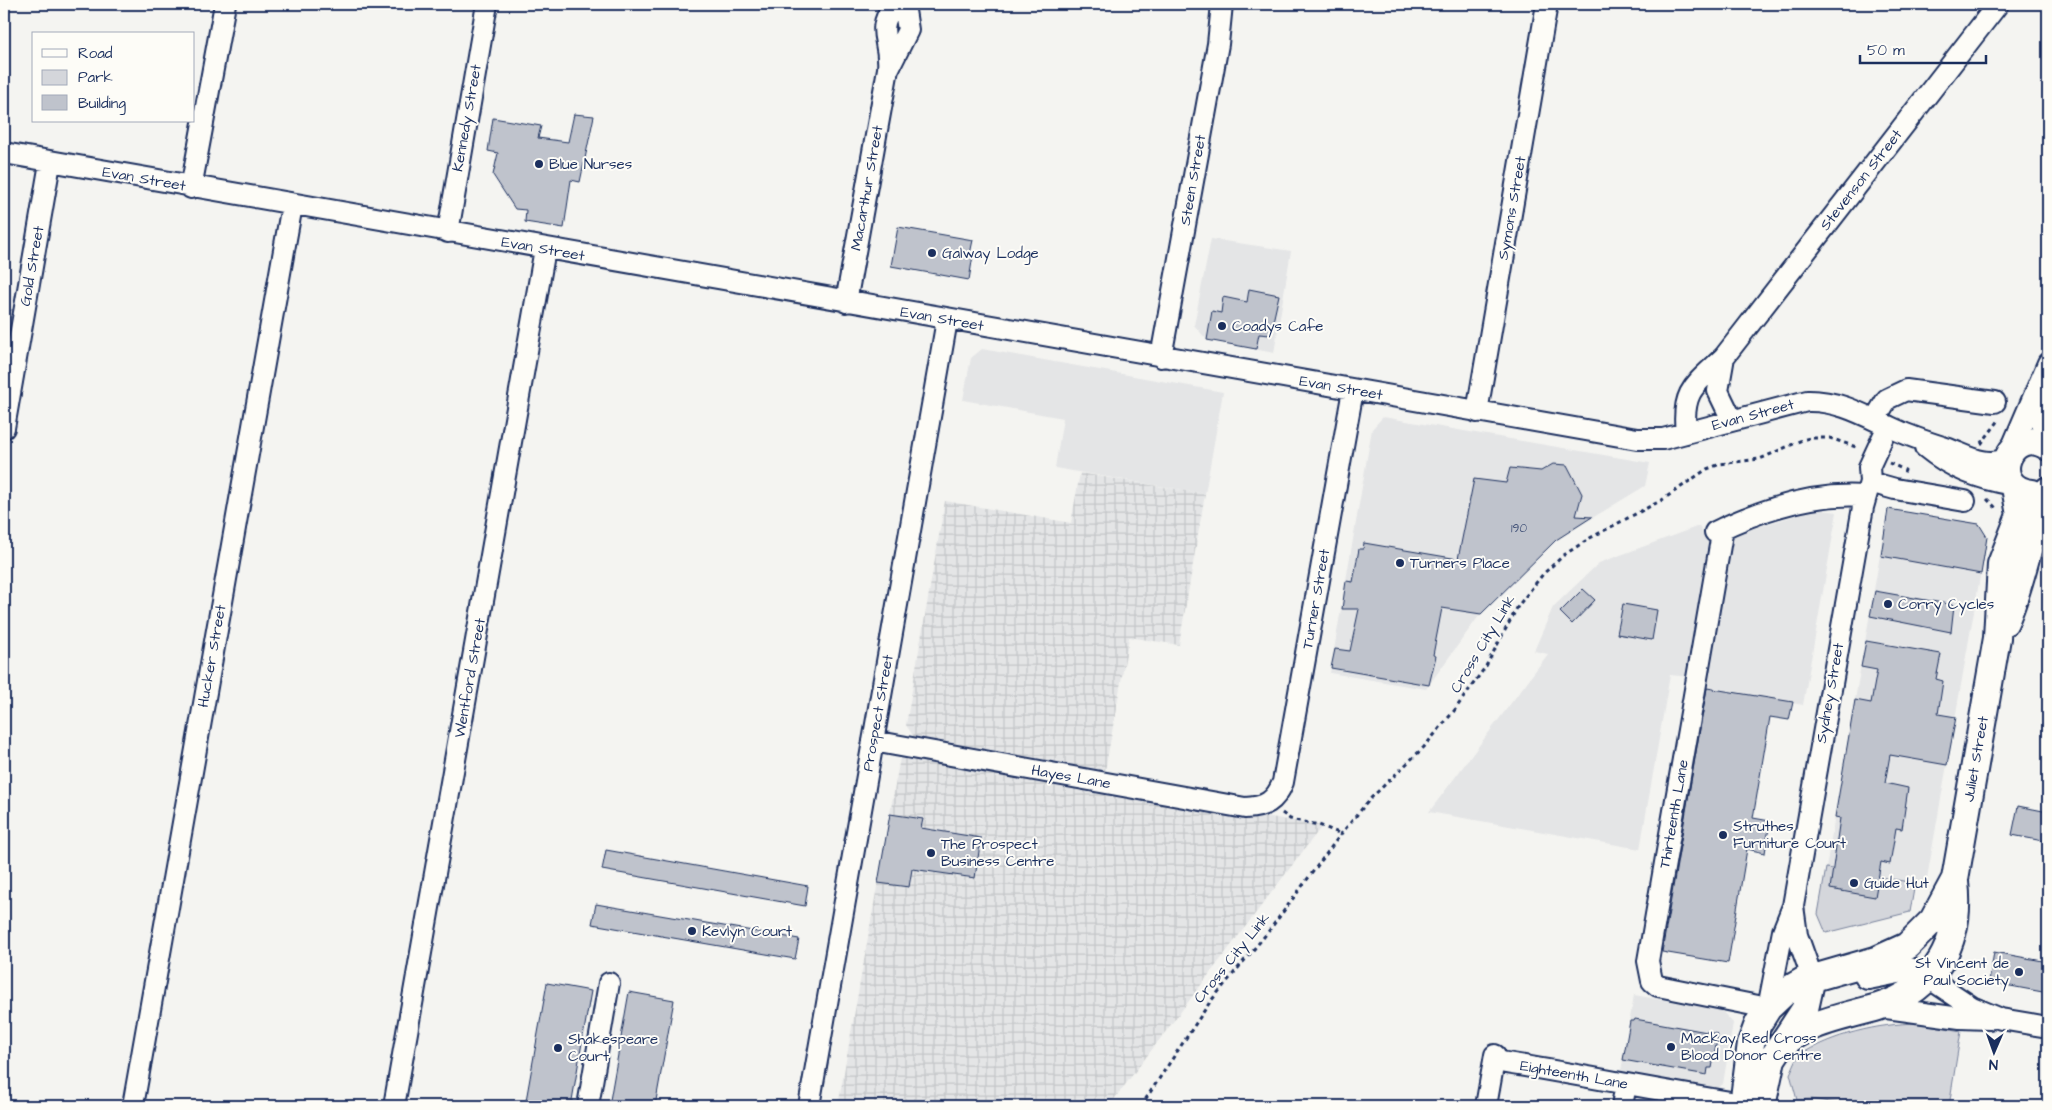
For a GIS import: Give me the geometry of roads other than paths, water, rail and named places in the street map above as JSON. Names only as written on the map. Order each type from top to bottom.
[{"type":"main road","points":[[2008,457],[2016,446],[2026,442],[2037,442],[2048,447]]},
{"type":"main road","name":"Juliet Street","points":[[1779,1048],[1792,1038],[1816,1025],[1878,1007],[1905,995],[1927,978],[1944,956],[1954,933],[1957,910],[1955,879],[1997,638],[2001,564],[2020,515],[2014,486],[2006,471],[2008,457]]},
{"type":"main road","points":[[2014,486],[2030,493],[2048,489]]},
{"type":"main road","name":"Juliet Street","points":[[1997,638],[2012,606],[2034,523],[2048,489]]},
{"type":"main road","name":"Juliet Street","points":[[1821,975],[1876,960],[1912,942],[1933,920],[1955,879]]},
{"type":"main road","points":[[1749,1106],[1751,1043],[1758,1024],[1768,1008],[1790,988],[1821,975],[1862,977],[1908,969],[1927,978]]},
{"type":"main road","points":[[1749,1106],[1779,1048],[1805,1009],[1821,975]]},
{"type":"street","points":[[191,188],[225,4]]},
{"type":"street","name":"Kennedy Street","points":[[448,232],[487,4]]},
{"type":"street","name":"Macarthur Street","points":[[846,302],[887,75],[888,54],[882,27],[886,15],[894,4]]},
{"type":"street","name":"Macarthur Street","points":[[887,75],[894,54],[908,30],[904,4]]},
{"type":"street","name":"Steen Street","points":[[1162,357],[1218,44],[1222,4]]},
{"type":"street","name":"Symons Street","points":[[1476,412],[1547,4]]},
{"type":"street","name":"Stevenson Street","points":[[1686,433],[1685,411],[1688,395],[1696,384],[1724,357],[1998,4]]},
{"type":"street","name":"Evan Street","points":[[4,154],[1637,439],[1663,439],[1807,401],[1820,400],[1833,402],[1983,463],[1994,463],[2008,457]]},
{"type":"street","name":"Gold Street","points":[[4,428],[50,163]]},
{"type":"street","name":"Hucker Street","points":[[133,1106],[292,205]]},
{"type":"street","name":"Wentford Street","points":[[394,1106],[545,249]]},
{"type":"street","name":"Prospect Street","points":[[809,1106],[947,320]]},
{"type":"street","name":"Stevenson Street","points":[[1724,357],[1718,384],[1718,394],[1732,420]]},
{"type":"street","points":[[2008,457],[2048,363]]},
{"type":"street","name":"Turner Street","points":[[1270,803],[1279,793],[1284,782],[1353,390]]},
{"type":"street","points":[[1893,428],[1885,401],[1903,390],[1926,391],[1995,402]]},
{"type":"street","points":[[2048,394],[2041,422],[2048,447]]},
{"type":"street","name":"Evan Street","points":[[1893,428],[1961,471],[1982,479],[2014,486]]},
{"type":"street","name":"Sydney Street","points":[[1793,906],[1867,489],[1869,467],[1880,458],[1893,428]]},
{"type":"street","name":"Thirteenth Lane","points":[[1768,1008],[1658,986],[1652,981],[1648,966],[1719,530],[1761,513],[1805,501],[1846,496],[1867,489],[1902,491],[1965,501]]},
{"type":"street","name":"Hayes Lane","points":[[872,741],[1245,808],[1270,803]]},
{"type":"street","points":[[1793,906],[1797,935],[1821,975]]},
{"type":"street","points":[[1768,1008],[1784,926],[1793,906]]},
{"type":"street","points":[[1927,978],[1965,1004],[2001,1018],[2048,1027]]},
{"type":"street","points":[[588,1106],[609,983]]},
{"type":"street","points":[[1878,1007],[1960,1018],[2001,1018]]},
{"type":"street","name":"Eighteenth Lane","points":[[1486,1106],[1495,1058],[1749,1106]]},
{"type":"street","points":[[1622,1106],[1626,1084]]},
{"type":"place","name":"Blue Nurses","points":[[539,164]]},
{"type":"place","name":"Galway Lodge","points":[[932,253]]},
{"type":"place","name":"Coadys Cafe","points":[[1222,326]]},
{"type":"place","name":"Turners Place","points":[[1400,563]]},
{"type":"place","name":"Corry Cycles","points":[[1888,604]]},
{"type":"place","name":"Struthes Furniture Court","points":[[1723,835]]},
{"type":"place","name":"The Prospect Business Centre","points":[[931,853]]},
{"type":"place","name":"Guide Hut","points":[[1854,883]]},
{"type":"place","name":"Kevlyn Court","points":[[692,931]]},
{"type":"place","name":"St Vincent de Paul Society","points":[[2019,972]]},
{"type":"place","name":"Mackay Red Cross Blood Donor Centre","points":[[1671,1047]]},
{"type":"place","name":"Shakespeare Court","points":[[558,1048]]}]
